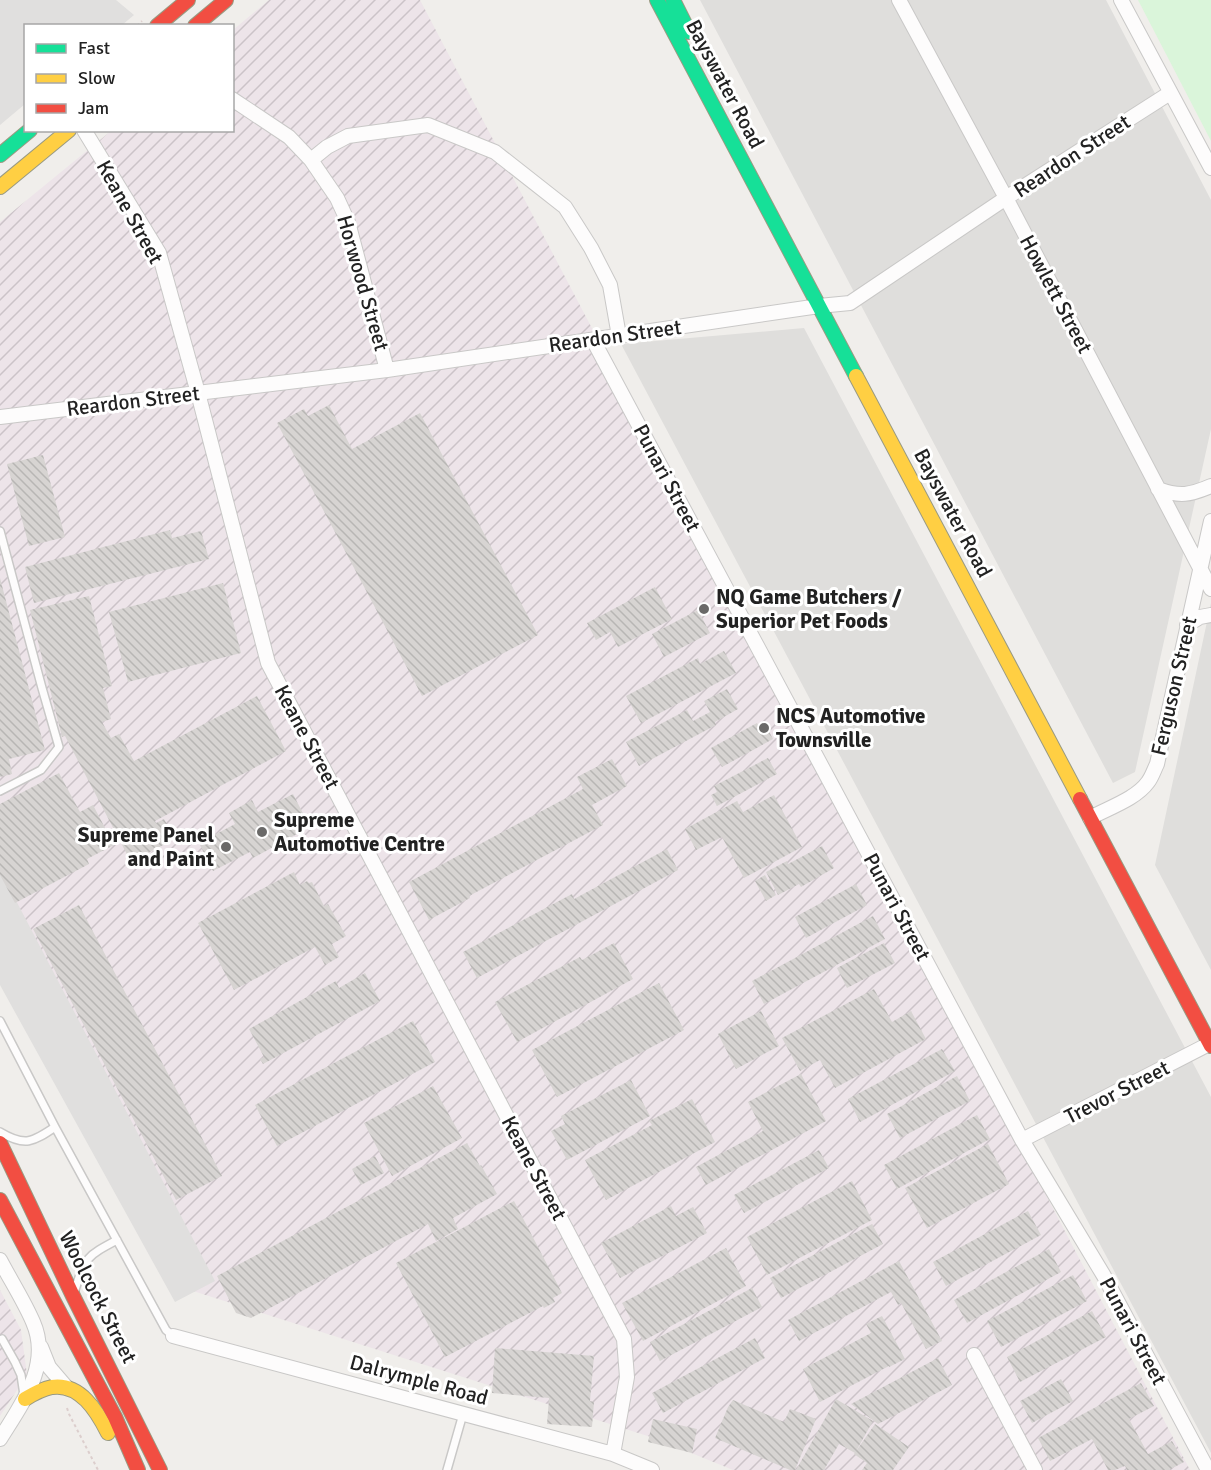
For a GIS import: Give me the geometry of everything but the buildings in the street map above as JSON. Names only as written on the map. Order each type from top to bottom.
[{"type":"main road","points":[[159,24],[188,0]]},
{"type":"main road","points":[[197,24],[226,0]]},
{"type":"main road","name":"Bayswater Road","points":[[657,0],[826,306],[1096,815],[1211,1044]]},
{"type":"main road","name":"Bayswater Road","points":[[673,0],[826,306]]},
{"type":"main road","points":[[0,155],[28,132]]},
{"type":"main road","points":[[0,187],[67,132]]},
{"type":"main road","name":"Bayswater Road","points":[[1096,815],[1211,1020]]},
{"type":"main road","name":"Woolcock Street","points":[[0,1143],[160,1470]]},
{"type":"main road","name":"Woolcock Street","points":[[0,1200],[115,1416],[138,1470]]},
{"type":"main road","points":[[117,1382],[172,1470]]},
{"type":"main road","points":[[25,1398],[41,1390],[61,1386],[86,1400],[94,1409],[129,1470]]},
{"type":"street","name":"Howlett Street","points":[[899,0],[1006,198],[1211,589]]},
{"type":"street","points":[[1120,0],[1211,168]]},
{"type":"street","name":"Reardon Street","points":[[0,417],[387,370],[850,303],[1006,198],[1170,93]]},
{"type":"street","name":"Horwood Street","points":[[234,100],[289,137],[311,160],[337,198],[348,222],[387,370]]},
{"type":"street","points":[[311,160],[327,147],[348,136],[428,125],[495,152],[565,207],[591,248],[610,285],[619,336]]},
{"type":"street","name":"Keane Street","points":[[85,132],[159,253],[268,663],[624,1339],[627,1377],[613,1454]]},
{"type":"street","name":"Punari Street","points":[[593,340],[1022,1140],[1104,1276],[1208,1470]]},
{"type":"street","points":[[1158,489],[1173,494],[1194,494],[1211,486]]},
{"type":"street","name":"Ferguson Street","points":[[1096,815],[1135,795],[1152,775],[1211,521]]},
{"type":"street","points":[[1187,625],[1200,617],[1211,615]]},
{"type":"street","name":"Trevor Street","points":[[1022,1140],[1211,1044]]},
{"type":"street","points":[[0,1260],[33,1322],[38,1342],[49,1367],[67,1388]]},
{"type":"street","name":"Dalrymple Road","points":[[173,1336],[613,1454],[652,1470]]},
{"type":"street","points":[[0,1439],[25,1398],[37,1370],[38,1342]]},
{"type":"street","points":[[974,1355],[1035,1470]]},
{"type":"lane","points":[[0,531],[59,747],[41,770],[0,791]]},
{"type":"lane","name":"Woolcock Street","points":[[0,1021],[166,1330],[173,1336]]},
{"type":"lane","points":[[0,1132],[23,1142],[32,1140],[56,1127]]},
{"type":"lane","points":[[73,1296],[81,1269],[87,1259],[117,1240]]},
{"type":"lane","points":[[2,1339],[21,1375],[25,1398]]},
{"type":"lane","points":[[447,1470],[463,1414]]},
{"type":"shaded area","points":[[0,0],[116,0],[134,15],[123,24],[24,24],[24,105],[0,125]]},
{"type":"shaded area","points":[[269,0],[420,0],[1190,1470],[733,1470],[657,1439],[193,1291],[0,936],[0,222],[110,132],[234,132],[234,29]]},
{"type":"shaded area","points":[[700,0],[1106,0],[1211,200],[1211,429],[1135,772],[1113,783]]},
{"type":"shaded area","points":[[804,328],[1211,1097],[1211,1453],[621,344]]},
{"type":"shaded area","points":[[1211,603],[1211,970],[1155,865]]},
{"type":"shaded area","points":[[0,870],[215,1281],[175,1302],[0,985]]},
{"type":"shaded area","points":[[0,1290],[21,1330],[27,1375],[0,1416]]},
{"type":"green space","points":[[1138,0],[1211,0],[1211,141]]},
{"type":"traffic: fast","points":[[657,0],[856,376]]},
{"type":"traffic: fast","points":[[673,0],[689,32]]},
{"type":"traffic: fast","points":[[0,155],[28,132]]},
{"type":"traffic: slow","points":[[0,187],[67,132]]},
{"type":"traffic: slow","points":[[856,376],[1080,799]]},
{"type":"traffic: slow","points":[[25,1399],[52,1387],[71,1389],[93,1408],[108,1433]]},
{"type":"traffic: jam","points":[[159,24],[188,0]]},
{"type":"traffic: jam","points":[[197,24],[226,0]]},
{"type":"traffic: jam","points":[[1080,799],[1211,1046]]},
{"type":"traffic: jam","points":[[0,1143],[160,1470]]},
{"type":"traffic: jam","points":[[0,1200],[115,1417],[138,1470]]},
{"type":"place","name":"NQ Game Butchers / Superior Pet Foods","points":[[704,609]]},
{"type":"place","name":"NCS Automotive Townsville","points":[[764,728]]},
{"type":"place","name":"Supreme Automotive Centre","points":[[262,832]]},
{"type":"place","name":"Supreme Panel and Paint","points":[[226,847]]}]
